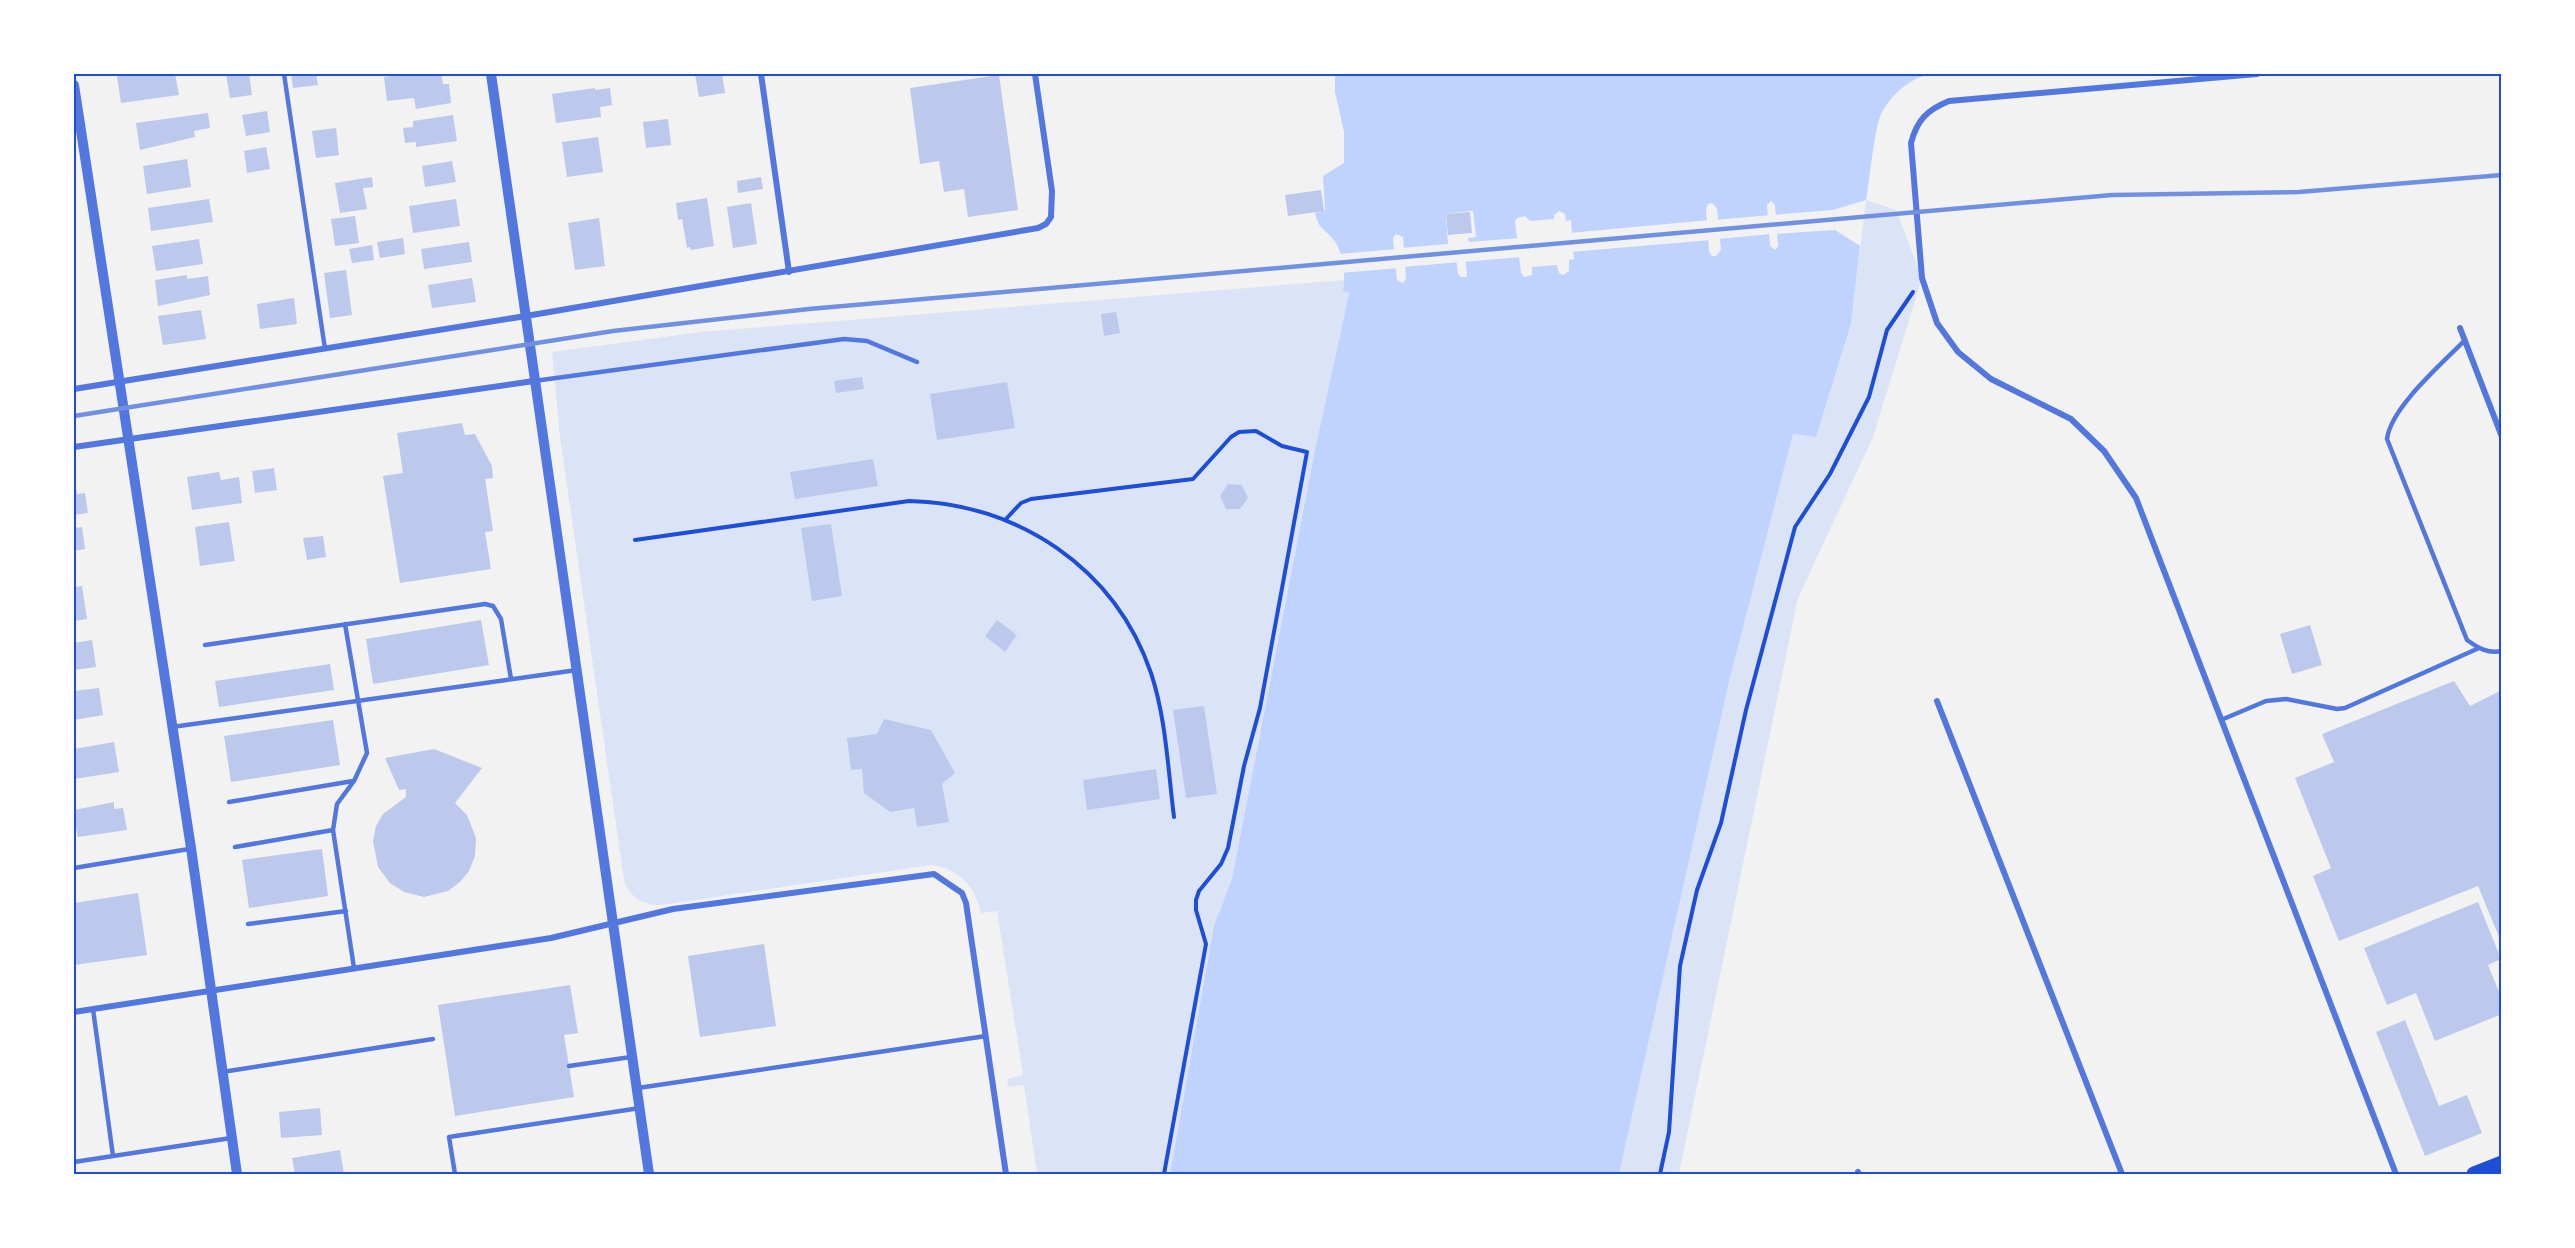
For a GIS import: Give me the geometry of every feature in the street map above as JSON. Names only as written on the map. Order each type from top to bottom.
[{"type":"main road","points":[[2475,1174],[2502,1163]]},
{"type":"street","points":[[491,74],[649,1174]]},
{"type":"street","points":[[760,74],[789,272]]},
{"type":"street","points":[[74,389],[526,316],[1038,228],[1046,224],[1051,217],[1052,191],[1035,74]]},
{"type":"street","points":[[2257,74],[1949,101],[1933,107],[1915,127],[1911,143],[1922,278],[1937,323],[1958,352],[1991,379],[2071,419],[2104,451],[2136,498],[2396,1174]]},
{"type":"street","points":[[74,85],[191,848],[237,1174]]},
{"type":"street","points":[[2460,328],[2502,437]]},
{"type":"street","points":[[74,447],[534,381]]},
{"type":"street","points":[[1937,701],[2122,1174]]},
{"type":"street","points":[[74,1012],[551,938],[673,909],[934,874],[962,893],[966,903],[1006,1174]]},
{"type":"lane","points":[[284,74],[325,349]]},
{"type":"lane","points":[[534,381],[844,339],[867,340],[917,362]]},
{"type":"lane","points":[[2465,340],[2399,410],[2389,426],[2388,439],[2467,640],[2479,648],[2494,653],[2502,651]]},
{"type":"lane","points":[[205,645],[485,604],[493,606],[501,619],[511,679]]},
{"type":"lane","points":[[345,624],[367,753],[354,781],[337,804],[333,830],[354,968]]},
{"type":"lane","points":[[2220,720],[2266,702],[2286,699],[2337,709],[2345,708],[2479,648]]},
{"type":"lane","points":[[171,727],[577,670]]},
{"type":"lane","points":[[229,802],[354,781]]},
{"type":"lane","points":[[235,847],[333,830]]},
{"type":"lane","points":[[74,868],[191,848]]},
{"type":"lane","points":[[248,924],[346,911]]},
{"type":"lane","points":[[93,1009],[113,1156]]},
{"type":"lane","points":[[637,1088],[986,1036]]},
{"type":"lane","points":[[222,1072],[433,1039]]},
{"type":"lane","points":[[569,1066],[633,1057]]},
{"type":"lane","points":[[455,1174],[449,1137],[640,1108]]},
{"type":"lane","points":[[74,1162],[231,1138]]},
{"type":"path","points":[[1660,1174],[1669,1132],[1680,966],[1697,890],[1721,823],[1746,710],[1795,527],[1830,474],[1869,397],[1887,330],[1922,278]]},
{"type":"path","points":[[1006,519],[1021,503],[1031,499],[1193,479],[1231,437],[1239,432],[1256,431],[1282,447],[1308,452],[1260,708],[1244,766],[1227,848],[1221,864],[1199,891],[1196,900],[1196,910],[1206,944],[1164,1174]]},
{"type":"path","points":[[635,540],[900,502],[951,505],[1006,519],[1058,549],[1086,571],[1114,604],[1137,641],[1150,671],[1158,704],[1174,817]]},
{"type":"shaded area","points":[[1866,200],[1896,210],[1922,278],[1873,437],[1798,598],[1679,1174],[1619,1174],[1729,682],[1793,434],[1816,437],[1851,324]]},
{"type":"shaded area","points":[[1345,280],[1349,292],[1315,450],[1232,879],[1214,925],[1170,1174],[1037,1174],[1024,1085],[1009,1087],[1007,1084],[1008,1079],[1023,1075],[997,911],[981,913],[975,895],[965,880],[958,875],[950,870],[931,865],[661,905],[643,902],[634,896],[627,886],[624,880],[560,437],[552,352],[701,332]]},
{"type":"water","points":[[1335,74],[1933,74],[1918,78],[1903,87],[1882,112],[1875,140],[1866,200],[1833,210],[1835,230],[1860,246],[1851,324],[1816,437],[1793,434],[1729,682],[1619,1174],[1170,1174],[1214,925],[1232,879],[1315,450],[1349,293],[1343,291],[1343,265],[1340,251],[1334,240],[1320,226],[1315,213],[1325,210],[1323,176],[1344,163],[1344,132],[1335,92]],"holes":[[[1771,201],[1775,205],[1778,246],[1775,250],[1770,246],[1767,205]],[[1712,203],[1717,208],[1721,250],[1716,256],[1712,256],[1709,251],[1706,209],[1708,204]],[[1473,211],[1475,237],[1463,238],[1466,277],[1458,274],[1454,239],[1448,239],[1446,214]],[[1559,211],[1565,214],[1566,221],[1571,220],[1574,259],[1569,260],[1569,271],[1563,275],[1559,273],[1557,265],[1532,267],[1532,275],[1524,277],[1521,273],[1515,222],[1517,218],[1525,216],[1530,221],[1554,219],[1554,215]],[[1396,234],[1403,237],[1406,278],[1403,283],[1397,280],[1393,238]]]},
{"type":"pier","points":[[1833,210],[1835,230],[1775,234],[1773,215]]},
{"type":"pier","points":[[1473,211],[1476,237],[1468,238],[1469,242],[1520,238],[1522,257],[1463,262],[1461,238],[1473,235],[1470,214],[1449,217],[1451,236],[1457,238],[1460,262],[1403,267],[1401,248],[1448,244],[1446,214]]},
{"type":"pier","points":[[1771,215],[1772,234],[1717,239],[1715,220]]},
{"type":"pier","points":[[1710,220],[1711,240],[1570,252],[1569,233]]},
{"type":"pier","points":[[1398,249],[1399,268],[1340,273],[1338,254]]},
{"type":"building","points":[[175,74],[179,95],[121,103],[117,76]]},
{"type":"building","points":[[226,74],[249,74],[252,95],[230,98]]},
{"type":"building","points":[[291,74],[316,74],[318,85],[293,88]]},
{"type":"building","points":[[441,74],[443,84],[449,84],[451,103],[416,109],[414,98],[387,101],[384,77]]},
{"type":"building","points":[[695,74],[722,74],[725,93],[699,97]]},
{"type":"building","points":[[999,75],[1018,210],[968,217],[964,189],[944,192],[939,161],[920,164],[910,88]]},
{"type":"building","points":[[595,88],[595,90],[610,88],[612,105],[600,107],[601,117],[556,123],[552,94]]},
{"type":"building","points":[[267,111],[270,132],[246,136],[242,115]]},
{"type":"building","points":[[208,113],[210,128],[194,131],[195,137],[140,150],[136,123]]},
{"type":"building","points":[[453,115],[457,141],[416,147],[416,142],[405,143],[403,128],[413,127],[413,121]]},
{"type":"building","points":[[668,119],[671,145],[646,148],[643,122]]},
{"type":"building","points":[[336,128],[339,155],[316,158],[312,131]]},
{"type":"building","points":[[598,137],[603,172],[567,177],[562,142]]},
{"type":"building","points":[[266,147],[270,169],[247,173],[244,151]]},
{"type":"building","points":[[187,159],[191,187],[147,194],[143,166]]},
{"type":"building","points":[[452,161],[456,182],[425,187],[422,166]]},
{"type":"building","points":[[372,177],[373,187],[363,188],[367,209],[340,213],[335,183]]},
{"type":"building","points":[[761,177],[763,189],[738,193],[737,181]]},
{"type":"building","points":[[1321,190],[1324,211],[1288,216],[1285,195]]},
{"type":"building","points":[[707,198],[714,246],[691,250],[690,247],[687,248],[682,219],[678,220],[676,203]]},
{"type":"building","points":[[209,199],[213,222],[151,231],[148,208]]},
{"type":"building","points":[[456,199],[460,226],[413,233],[409,206]]},
{"type":"building","points":[[751,203],[757,244],[733,248],[727,207]]},
{"type":"building","points":[[1470,212],[1472,233],[1448,235],[1446,214]]},
{"type":"building","points":[[355,216],[359,243],[335,246],[331,219]]},
{"type":"building","points":[[599,218],[605,266],[575,270],[568,223]]},
{"type":"building","points":[[403,238],[405,254],[380,258],[377,242]]},
{"type":"building","points":[[199,239],[203,264],[156,271],[152,246]]},
{"type":"building","points":[[469,242],[472,262],[424,269],[421,249]]},
{"type":"building","points":[[372,245],[374,260],[352,263],[349,249]]},
{"type":"building","points":[[346,270],[352,315],[330,318],[324,273]]},
{"type":"building","points":[[187,275],[187,279],[208,276],[210,295],[158,306],[155,280]]},
{"type":"building","points":[[472,278],[476,302],[432,308],[428,285]]},
{"type":"building","points":[[294,298],[297,324],[260,329],[257,304]]},
{"type":"building","points":[[201,310],[206,339],[163,345],[158,316]]},
{"type":"building","points":[[1116,312],[1120,333],[1104,336],[1101,314]]},
{"type":"building","points":[[862,377],[864,389],[836,393],[834,381]]},
{"type":"building","points":[[1007,382],[1015,428],[937,440],[930,394]]},
{"type":"building","points":[[462,423],[465,435],[475,434],[492,466],[493,478],[485,479],[493,531],[485,532],[491,569],[400,583],[383,476],[403,473],[397,433]]},
{"type":"building","points":[[873,459],[878,486],[795,499],[790,472]]},
{"type":"building","points":[[274,468],[277,490],[255,493],[252,471]]},
{"type":"building","points":[[219,472],[221,480],[239,477],[242,503],[192,510],[187,477]]},
{"type":"building","points":[[74,475],[77,494],[85,493],[88,513],[74,515]]},
{"type":"building","points":[[1228,484],[1242,485],[1248,498],[1240,509],[1226,509],[1220,496]]},
{"type":"building","points":[[229,522],[235,561],[200,566],[195,527]]},
{"type":"building","points":[[831,524],[842,596],[812,601],[801,528]]},
{"type":"building","points":[[82,527],[85,549],[74,551],[74,528]]},
{"type":"building","points":[[323,536],[326,557],[307,560],[303,538]]},
{"type":"building","points":[[82,586],[87,619],[74,621],[74,587]]},
{"type":"building","points":[[481,620],[489,665],[373,684],[366,639]]},
{"type":"building","points":[[997,620],[1017,635],[1005,652],[985,636]]},
{"type":"building","points":[[2310,625],[2322,665],[2292,674],[2280,634]]},
{"type":"building","points":[[92,640],[96,667],[74,670],[74,643]]},
{"type":"building","points":[[330,664],[334,690],[219,707],[215,681]]},
{"type":"building","points":[[2454,681],[2470,706],[2502,690],[2502,944],[2478,886],[2339,941],[2313,876],[2331,868],[2295,778],[2334,762],[2322,734]]},
{"type":"building","points":[[99,688],[103,715],[74,720],[74,691]]},
{"type":"building","points":[[1204,706],[1217,794],[1186,798],[1173,710]]},
{"type":"building","points":[[884,719],[931,730],[955,773],[942,784],[949,822],[917,827],[914,808],[890,812],[864,793],[862,769],[851,770],[847,738],[877,734]]},
{"type":"building","points":[[333,720],[340,765],[231,782],[224,736]]},
{"type":"building","points":[[114,742],[119,772],[74,779],[74,749]]},
{"type":"building","points":[[434,749],[482,768],[455,803],[467,815],[476,838],[475,856],[469,871],[448,891],[424,897],[404,892],[390,883],[378,867],[373,841],[376,826],[383,814],[406,797],[406,789],[399,790],[385,758]]},
{"type":"building","points":[[1156,769],[1160,799],[1087,810],[1083,780]]},
{"type":"building","points":[[114,802],[114,809],[123,808],[127,830],[78,837],[76,828],[74,828],[74,810]]},
{"type":"building","points":[[322,849],[328,896],[249,908],[242,860]]},
{"type":"building","points":[[138,893],[147,955],[74,965],[74,903]]},
{"type":"building","points":[[2478,902],[2501,959],[2488,965],[2502,999],[2502,1014],[2435,1041],[2416,993],[2387,1005],[2364,948]]},
{"type":"building","points":[[764,944],[776,1026],[700,1037],[688,956]]},
{"type":"building","points":[[570,985],[578,1033],[564,1035],[574,1097],[455,1116],[438,1005]]},
{"type":"building","points":[[2405,1020],[2439,1106],[2467,1095],[2482,1133],[2425,1156],[2376,1032]]},
{"type":"building","points":[[320,1108],[322,1135],[281,1138],[279,1112]]},
{"type":"building","points":[[340,1150],[344,1174],[295,1174],[292,1158]]},
{"type":"railway","points":[[74,416],[613,331],[809,309],[2112,195],[2299,192],[2502,175]]}]
